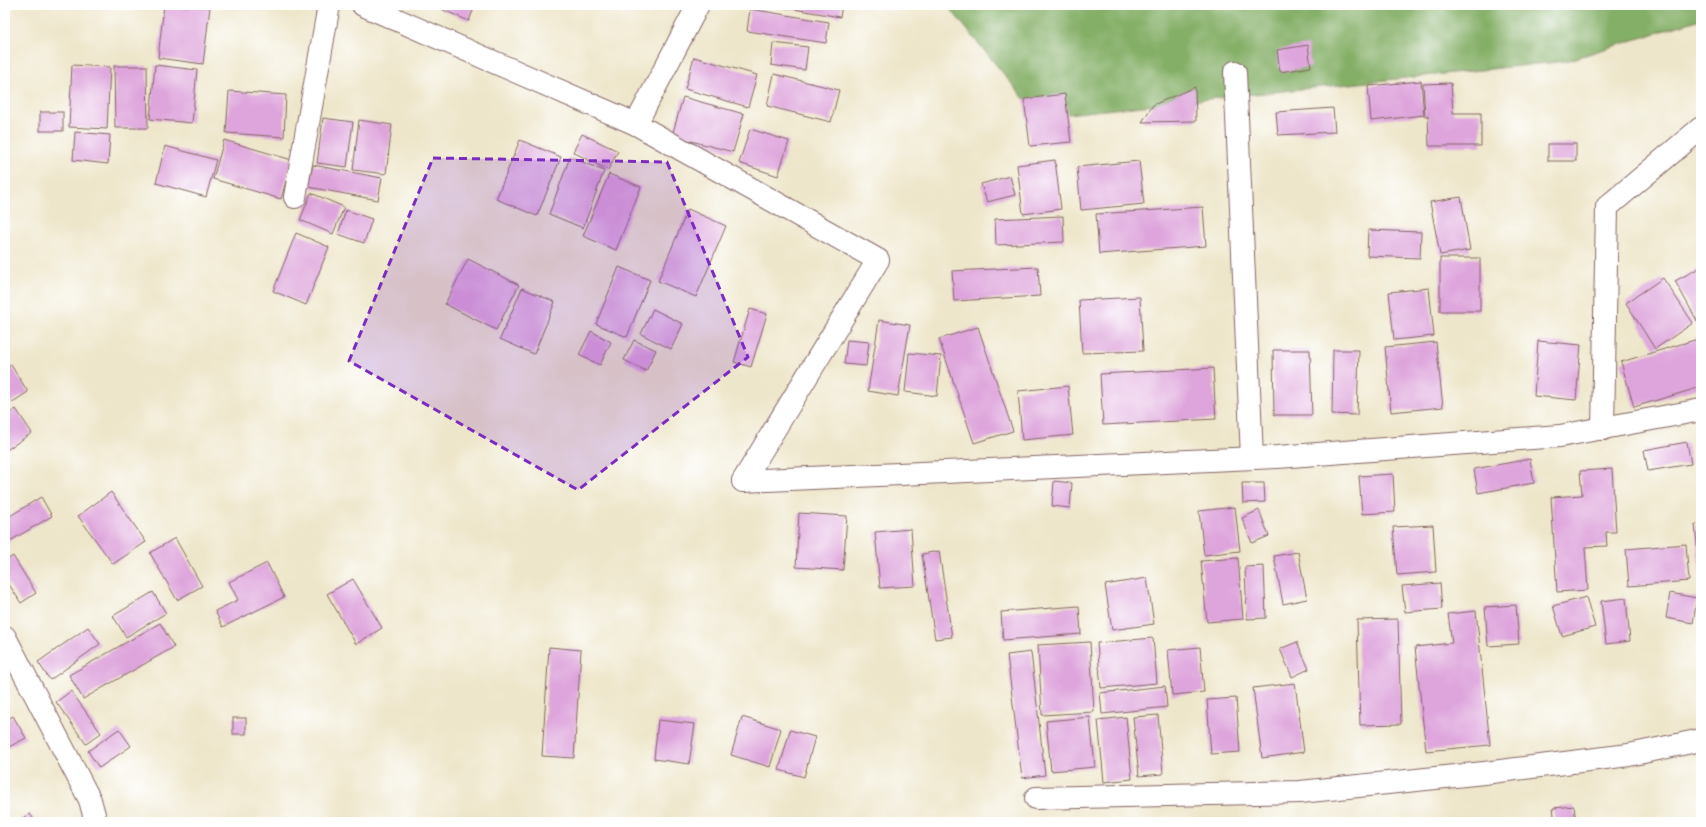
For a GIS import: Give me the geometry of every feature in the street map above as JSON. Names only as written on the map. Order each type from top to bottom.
[{"type":"street","points":[[295,197],[329,5]]},
{"type":"street","points":[[363,5],[636,124],[878,260],[743,481],[1252,458],[1560,436],[1701,410]]},
{"type":"street","points":[[636,124],[698,5]]},
{"type":"street","points":[[1235,72],[1252,458]]},
{"type":"street","points":[[1603,428],[1607,208],[1701,128]]},
{"type":"street","points":[[5,637],[90,800],[96,822]]},
{"type":"street","points":[[1036,798],[1300,792],[1484,773],[1629,755],[1701,740]]},
{"type":"highlighted area","points":[[433,158],[667,162],[748,357],[578,490],[349,361]]},
{"type":"green space","points":[[947,5],[1701,5],[1701,19],[1566,61],[1039,117]]},
{"type":"building","points":[[164,5],[210,7],[203,64],[158,58]]},
{"type":"building","points":[[446,5],[475,5],[469,21],[443,10]]},
{"type":"building","points":[[770,5],[842,5],[840,17]]},
{"type":"building","points":[[750,9],[829,22],[826,43],[747,31]]},
{"type":"building","points":[[773,43],[808,47],[805,70],[771,65]]},
{"type":"building","points":[[1308,45],[1311,67],[1280,72],[1277,50]]},
{"type":"building","points":[[694,57],[757,75],[748,107],[685,89]]},
{"type":"building","points":[[72,65],[110,67],[107,129],[69,127]]},
{"type":"building","points":[[155,65],[197,70],[192,123],[150,119]]},
{"type":"building","points":[[114,66],[147,66],[148,128],[115,128]]},
{"type":"building","points":[[774,74],[839,90],[831,122],[767,106]]},
{"type":"building","points":[[1421,81],[1424,115],[1371,121],[1368,86]]},
{"type":"building","points":[[1451,83],[1453,113],[1481,113],[1481,146],[1429,146],[1428,116],[1425,116],[1423,84]]},
{"type":"building","points":[[1195,87],[1196,121],[1142,122],[1153,105]]},
{"type":"building","points":[[229,91],[286,95],[284,137],[226,133]]},
{"type":"building","points":[[1065,94],[1071,142],[1030,146],[1024,99]]},
{"type":"building","points":[[683,97],[744,114],[733,152],[672,136]]},
{"type":"building","points":[[1333,108],[1335,132],[1278,135],[1276,112]]},
{"type":"building","points":[[40,112],[63,112],[63,131],[40,131]]},
{"type":"building","points":[[323,118],[353,122],[347,167],[317,163]]},
{"type":"building","points":[[359,120],[392,125],[386,174],[353,170]]},
{"type":"building","points":[[750,129],[789,141],[778,176],[739,163]]},
{"type":"building","points":[[75,132],[110,135],[108,164],[73,160]]},
{"type":"building","points":[[582,134],[618,151],[608,170],[573,152]]},
{"type":"building","points":[[224,140],[292,160],[281,199],[213,179]]},
{"type":"building","points":[[520,140],[561,157],[537,216],[496,199]]},
{"type":"building","points":[[1548,144],[1576,144],[1576,161],[1548,161]]},
{"type":"building","points":[[165,146],[216,160],[206,197],[156,183]]},
{"type":"building","points":[[570,157],[604,171],[583,228],[549,214]]},
{"type":"building","points":[[1055,160],[1061,209],[1023,214],[1017,165]]},
{"type":"building","points":[[1139,161],[1144,204],[1081,210],[1077,167]]},
{"type":"building","points":[[313,165],[382,178],[378,200],[308,187]]},
{"type":"building","points":[[609,174],[641,187],[616,250],[583,236]]},
{"type":"building","points":[[1010,176],[1015,195],[987,202],[981,184]]},
{"type":"building","points":[[311,193],[344,207],[333,234],[300,220]]},
{"type":"building","points":[[1461,197],[1470,250],[1440,255],[1430,202]]},
{"type":"building","points":[[1203,207],[1206,246],[1099,254],[1096,214]]},
{"type":"building","points":[[688,209],[726,226],[696,297],[658,281]]},
{"type":"building","points":[[346,210],[372,219],[364,243],[338,234]]},
{"type":"building","points":[[1063,216],[1064,242],[996,245],[995,219]]},
{"type":"building","points":[[1368,230],[1421,232],[1420,258],[1367,256]]},
{"type":"building","points":[[296,233],[329,247],[306,305],[273,291]]},
{"type":"building","points":[[1440,258],[1480,258],[1480,311],[1440,311]]},
{"type":"building","points":[[468,259],[519,285],[496,330],[445,304]]},
{"type":"building","points":[[619,267],[650,280],[627,337],[596,324]]},
{"type":"building","points":[[1038,267],[1040,296],[954,301],[952,271]]},
{"type":"building","points":[[1701,267],[1701,328],[1675,281]]},
{"type":"building","points":[[1663,278],[1693,323],[1655,349],[1626,303]]},
{"type":"building","points":[[522,288],[555,302],[534,354],[500,339]]},
{"type":"building","points":[[1429,288],[1434,336],[1394,340],[1389,292]]},
{"type":"building","points":[[1140,297],[1143,351],[1082,353],[1079,300]]},
{"type":"building","points":[[653,309],[683,324],[671,349],[641,334]]},
{"type":"building","points":[[750,309],[767,314],[751,367],[734,362]]},
{"type":"building","points":[[879,320],[910,325],[898,396],[868,391]]},
{"type":"building","points":[[978,327],[1013,431],[974,443],[939,339]]},
{"type":"building","points":[[591,331],[611,342],[600,365],[579,355]]},
{"type":"building","points":[[1698,339],[1701,351],[1701,387],[1634,407],[1621,362]]},
{"type":"building","points":[[634,340],[656,350],[646,371],[624,360]]},
{"type":"building","points":[[847,340],[869,342],[866,366],[844,364]]},
{"type":"building","points":[[1538,341],[1581,345],[1576,400],[1534,396]]},
{"type":"building","points":[[1436,342],[1443,407],[1391,412],[1385,347]]},
{"type":"building","points":[[1273,350],[1310,350],[1312,415],[1274,415]]},
{"type":"building","points":[[1333,350],[1359,350],[1357,415],[1332,414]]},
{"type":"building","points":[[909,353],[941,356],[937,396],[905,392]]},
{"type":"building","points":[[11,365],[28,392],[5,407],[5,369]]},
{"type":"building","points":[[1213,368],[1216,419],[1103,425],[1100,374]]},
{"type":"building","points":[[1068,386],[1073,435],[1022,440],[1018,391]]},
{"type":"building","points":[[16,409],[32,433],[5,451],[5,416]]},
{"type":"building","points":[[1687,442],[1691,464],[1648,471],[1644,450]]},
{"type":"building","points":[[1530,459],[1534,483],[1478,493],[1474,469]]},
{"type":"building","points":[[1612,469],[1616,532],[1606,532],[1607,546],[1585,547],[1588,590],[1557,592],[1551,497],[1582,495],[1580,471]]},
{"type":"building","points":[[1393,474],[1395,512],[1362,514],[1359,476]]},
{"type":"building","points":[[1054,481],[1072,483],[1070,508],[1052,506]]},
{"type":"building","points":[[1242,483],[1264,483],[1265,502],[1243,503]]},
{"type":"building","points":[[111,492],[146,542],[113,564],[78,516]]},
{"type":"building","points":[[41,497],[52,516],[5,544],[5,519]]},
{"type":"building","points":[[1235,507],[1240,551],[1204,555],[1199,511]]},
{"type":"building","points":[[1259,510],[1269,536],[1252,543],[1242,518]]},
{"type":"building","points":[[799,513],[847,516],[843,570],[796,567]]},
{"type":"building","points":[[1701,524],[1701,572],[1700,572],[1695,525]]},
{"type":"building","points":[[1433,525],[1436,572],[1397,575],[1393,527]]},
{"type":"building","points":[[911,529],[915,586],[880,588],[875,532]]},
{"type":"building","points":[[175,538],[202,586],[177,600],[150,553]]},
{"type":"building","points":[[1686,544],[1689,581],[1629,586],[1626,549]]},
{"type":"building","points":[[939,551],[952,637],[935,639],[922,554]]},
{"type":"building","points":[[1298,552],[1307,599],[1283,604],[1274,556]]},
{"type":"building","points":[[13,556],[36,593],[21,603],[5,578],[5,561]]},
{"type":"building","points":[[1238,558],[1243,619],[1207,622],[1201,561]]},
{"type":"building","points":[[267,563],[284,597],[223,627],[215,611],[238,600],[229,582]]},
{"type":"building","points":[[1264,566],[1266,618],[1247,619],[1245,567]]},
{"type":"building","points":[[1147,578],[1154,624],[1112,630],[1105,585]]},
{"type":"building","points":[[353,579],[382,628],[356,644],[327,594]]},
{"type":"building","points":[[1440,583],[1442,609],[1405,612],[1402,586]]},
{"type":"building","points":[[153,592],[166,613],[126,637],[113,616]]},
{"type":"building","points":[[1670,593],[1697,598],[1693,623],[1666,618]]},
{"type":"building","points":[[1586,597],[1595,627],[1562,636],[1553,606]]},
{"type":"building","points":[[1626,598],[1630,641],[1606,644],[1601,601]]},
{"type":"building","points":[[1516,605],[1519,644],[1488,646],[1485,607]]},
{"type":"building","points":[[1079,606],[1081,634],[1003,640],[1001,612]]},
{"type":"building","points":[[1476,611],[1490,745],[1426,751],[1415,647],[1452,643],[1448,614]]},
{"type":"building","points":[[1398,619],[1401,724],[1360,725],[1357,620]]},
{"type":"building","points":[[160,623],[174,647],[83,699],[69,675]]},
{"type":"building","points":[[88,627],[100,644],[50,680],[38,662]]},
{"type":"building","points":[[1153,638],[1157,683],[1101,688],[1097,643]]},
{"type":"building","points":[[1090,642],[1094,712],[1042,715],[1038,645]]},
{"type":"building","points":[[1297,642],[1309,669],[1292,677],[1280,649]]},
{"type":"building","points":[[549,647],[581,650],[574,758],[542,756]]},
{"type":"building","points":[[1200,647],[1204,692],[1172,695],[1168,650]]},
{"type":"building","points":[[1031,652],[1045,775],[1022,778],[1007,655]]},
{"type":"building","points":[[1295,683],[1304,752],[1262,758],[1253,688]]},
{"type":"building","points":[[1165,686],[1167,707],[1102,714],[1100,693]]},
{"type":"building","points":[[71,691],[101,733],[86,744],[56,702]]},
{"type":"building","points":[[1236,698],[1240,752],[1211,754],[1207,700]]},
{"type":"building","points":[[1158,715],[1163,774],[1139,776],[1133,717]]},
{"type":"building","points":[[13,716],[26,738],[5,749],[5,721]]},
{"type":"building","points":[[742,717],[781,729],[770,767],[731,755]]},
{"type":"building","points":[[1090,717],[1095,767],[1051,771],[1046,721]]},
{"type":"building","points":[[1126,717],[1132,779],[1104,782],[1098,720]]},
{"type":"building","points":[[233,718],[246,718],[246,734],[233,734]]},
{"type":"building","points":[[658,720],[695,724],[689,764],[654,759]]},
{"type":"building","points":[[119,729],[131,746],[99,768],[88,751]]},
{"type":"building","points":[[790,730],[815,737],[804,777],[779,770]]},
{"type":"building","points":[[1574,806],[1576,822],[1555,822],[1553,808]]},
{"type":"building","points":[[30,814],[36,822],[21,822],[20,820]]}]
